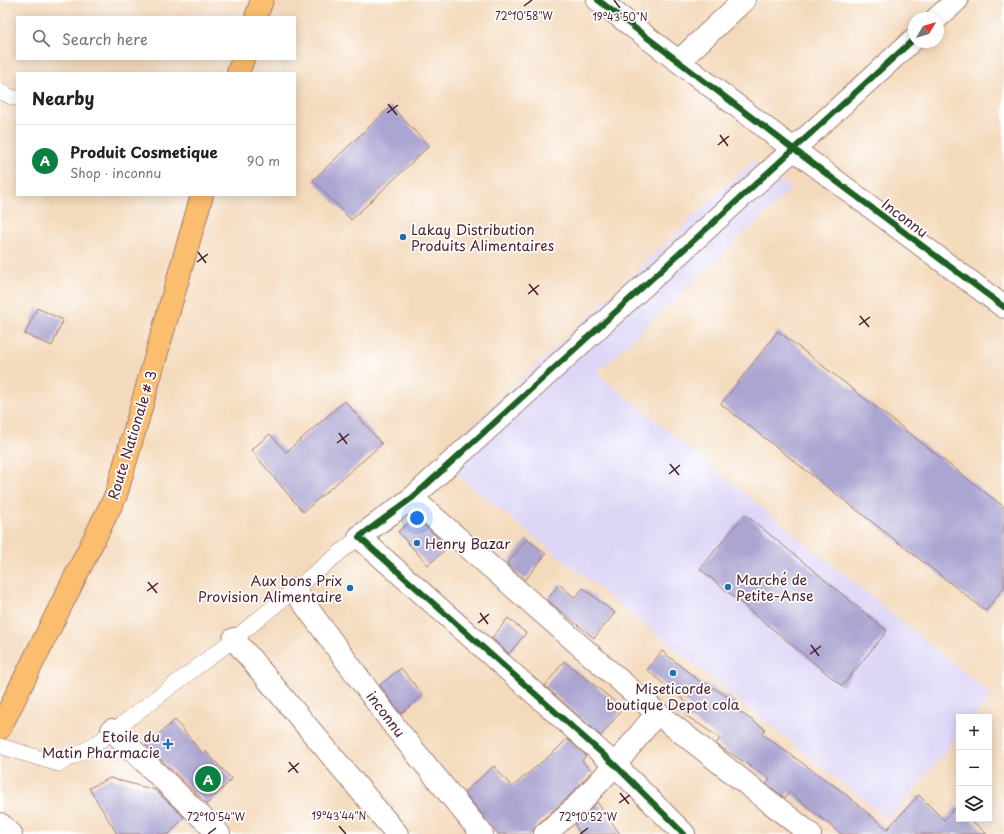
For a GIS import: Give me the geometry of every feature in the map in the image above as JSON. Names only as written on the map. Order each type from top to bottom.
[{"type":"main road","points":[[256,16],[262,0]]},
{"type":"main road","points":[[238,72],[242,60]]},
{"type":"main road","name":"Route Nationale # 3","points":[[0,728],[116,495],[202,196]]},
{"type":"street","name":"Inconnu","points":[[598,0],[792,148],[1004,306]]},
{"type":"street","points":[[678,61],[743,0]]},
{"type":"street","points":[[944,12],[957,0]]},
{"type":"street","points":[[684,834],[615,765],[359,537],[412,498],[792,148],[908,44]]},
{"type":"street","points":[[412,498],[657,713],[810,834]]},
{"type":"street","name":"inconnu","points":[[294,590],[395,727],[482,834]]},
{"type":"street","points":[[234,639],[397,834]]},
{"type":"street","points":[[545,834],[576,807],[615,765],[657,713]]},
{"type":"street","points":[[112,730],[219,834]]},
{"type":"street","points":[[0,824],[10,834]]},
{"type":"lane","points":[[0,91],[16,98]]},
{"type":"lane","points":[[0,746],[59,764],[93,746],[112,730],[234,639],[359,537]]},
{"type":"shaded area","name":"Marché de Petite-Anse","points":[[754,160],[791,189],[597,373],[992,695],[976,714],[956,714],[956,739],[889,820],[462,479],[441,455]]},
{"type":"building","points":[[391,106],[429,146],[351,220],[313,180]]},
{"type":"building","points":[[37,308],[63,320],[52,346],[25,334]]},
{"type":"building","points":[[778,331],[1004,507],[1004,587],[986,611],[721,404]]},
{"type":"building","points":[[345,401],[382,444],[303,512],[251,450],[270,434],[286,452]]},
{"type":"building","points":[[745,514],[887,631],[842,686],[700,569]]},
{"type":"building","points":[[415,517],[448,547],[428,565],[398,532]]},
{"type":"building","points":[[527,539],[546,554],[525,580],[507,564]]},
{"type":"building","points":[[559,584],[575,598],[583,588],[615,613],[594,638],[547,600]]},
{"type":"building","points":[[508,618],[526,633],[509,654],[492,638]]},
{"type":"building","points":[[662,651],[704,685],[706,683],[737,703],[734,708],[765,729],[762,734],[844,793],[887,829],[919,795],[944,820],[956,807],[956,822],[973,822],[987,834],[841,834],[789,792],[785,798],[766,784],[770,779],[716,744],[720,738],[685,715],[691,706],[647,670]]},
{"type":"building","points":[[564,661],[623,708],[601,736],[545,686]]},
{"type":"building","points":[[401,668],[423,695],[401,714],[380,685]]},
{"type":"building","points":[[175,720],[203,754],[205,751],[232,779],[207,804],[146,745]]},
{"type":"building","points":[[567,739],[586,756],[582,761],[592,771],[567,798],[537,825],[530,834],[498,834],[464,792],[494,766],[512,787]]},
{"type":"building","points":[[110,778],[155,790],[184,817],[169,834],[117,834],[89,788]]},
{"type":"building","points":[[597,802],[620,834],[581,834],[575,825]]},
{"type":"cycle path","points":[[598,0],[1004,307]]},
{"type":"cycle path","points":[[684,834],[615,765],[359,537],[412,498],[908,44]]},
{"type":"place","name":"Lakay Distribution Produits Alimentaires","points":[[403,237]]},
{"type":"place","name":"Henry Bazar","points":[[417,543]]},
{"type":"place","name":"Marché de Petite-Anse","points":[[728,587]]},
{"type":"place","name":"Aux bons Prix Provision Alimentaire","points":[[350,588]]},
{"type":"place","name":"Miseticorde boutique Depot cola","points":[[673,673]]},
{"type":"place","name":"Etoile du Matin Pharmacie","points":[[168,744]]},
{"type":"place","name":"Produit Cosmetique","points":[[208,779]]}]
